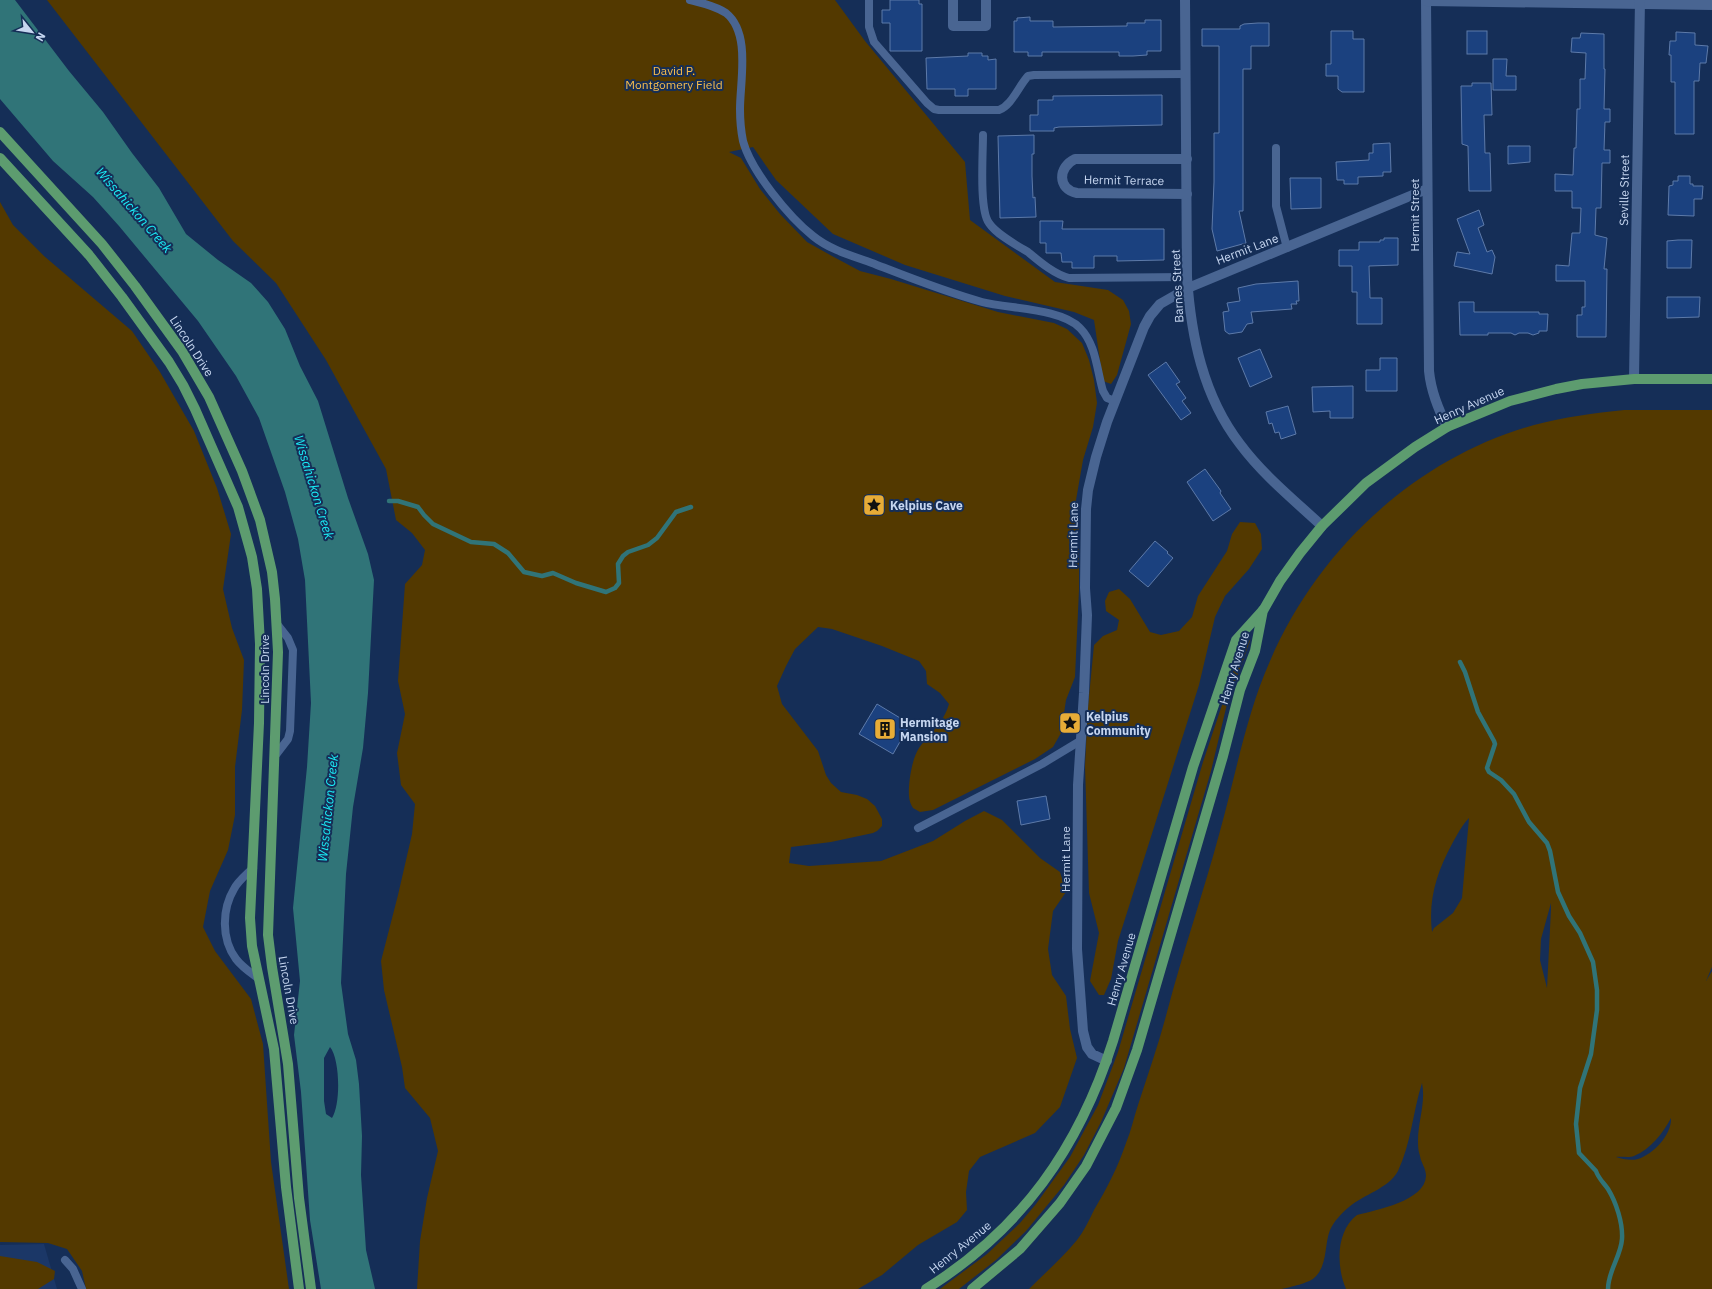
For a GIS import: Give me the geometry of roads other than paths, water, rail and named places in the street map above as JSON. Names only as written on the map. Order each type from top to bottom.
[{"type":"main road","name":"Lincoln Drive","points":[[0,132],[102,244],[151,307],[196,373],[209,397],[242,471],[260,520],[272,572],[277,624],[278,679],[268,920],[269,948],[288,1064],[299,1198],[311,1289]]},
{"type":"main road","name":"Lincoln Drive","points":[[0,158],[89,255],[122,297],[169,362],[195,409],[238,507],[250,550],[256,582],[260,644],[259,715],[250,918],[252,946],[274,1049],[286,1187],[299,1289]]},
{"type":"main road","name":"Henry Avenue","points":[[926,1289],[961,1266],[1012,1219],[1034,1195],[1077,1131],[1096,1092],[1107,1061],[1193,767],[1236,640],[1264,609],[1296,559],[1322,526],[1366,483],[1415,447],[1447,428],[1478,413],[1529,395],[1582,384],[1634,379],[1712,379]]},
{"type":"main road","name":"Henry Avenue","points":[[972,1289],[1020,1249],[1060,1204],[1086,1166],[1116,1108],[1138,1050],[1221,764],[1240,690],[1255,651],[1264,609]]},
{"type":"street","points":[[953,0],[953,26],[986,26],[986,0]]},
{"type":"street","name":"Barnes Street","points":[[1185,0],[1188,288],[1191,320],[1198,355],[1210,391],[1228,426],[1239,443],[1272,480],[1322,526]]},
{"type":"street","points":[[1426,0],[1640,2],[1712,5]]},
{"type":"street","name":"Hermit Street","points":[[1426,0],[1429,371],[1435,401],[1447,428]]},
{"type":"street","name":"Seville Street","points":[[1634,379],[1640,2]]},
{"type":"street","name":"Hermit Terrace","points":[[1186,158],[1075,159],[1069,162],[1064,168],[1062,178],[1064,187],[1077,193],[1187,194]]},
{"type":"street","name":"Hermit Lane","points":[[1107,1061],[1094,1056],[1087,1047],[1083,1031],[1079,997],[1077,949],[1077,858],[1080,741],[1084,693],[1087,615],[1086,517],[1088,490],[1096,456],[1115,401],[1133,353],[1150,316],[1160,304],[1188,288],[1218,274],[1287,248],[1427,189]]},
{"type":"lane","points":[[690,0],[720,10],[732,19],[737,29],[741,44],[742,57],[740,110],[743,140],[746,150],[749,158],[764,182],[797,222],[826,245],[953,293],[982,302],[1053,314],[1070,320],[1082,329],[1089,339],[1103,391],[1107,398],[1115,401]]},
{"type":"lane","points":[[869,0],[869,27],[874,42],[927,103],[934,109],[998,110],[1004,108],[1023,81],[1028,76],[1034,75],[1186,74]]},
{"type":"lane","points":[[983,136],[983,198],[986,220],[996,230],[1040,261],[1062,276],[1078,279],[1188,277]]},
{"type":"lane","points":[[1276,148],[1276,206],[1287,248]]},
{"type":"lane","points":[[275,756],[288,739],[290,731],[293,650],[288,638],[277,624]]},
{"type":"lane","points":[[918,828],[1042,764],[1080,741]]},
{"type":"lane","points":[[252,868],[235,887],[228,900],[225,913],[225,929],[229,945],[235,958],[241,966],[259,979]]},
{"type":"lane","points":[[65,1260],[73,1269],[82,1289]]},
{"type":"water","name":"Wissahickon Creek","points":[[0,0],[15,0],[69,71],[103,112],[159,188],[186,234],[218,260],[251,283],[268,302],[285,329],[300,366],[318,401],[348,498],[368,554],[374,580],[368,693],[363,748],[353,807],[346,874],[341,983],[348,1034],[356,1060],[359,1084],[362,1136],[361,1175],[366,1250],[375,1289],[321,1289],[310,1220],[301,1092],[294,1035],[300,981],[293,908],[307,767],[311,703],[305,580],[298,539],[285,492],[259,418],[236,376],[198,321],[119,226],[93,197],[53,161],[0,99]],"holes":[[[330,1047],[336,1061],[338,1093],[337,1103],[332,1118],[326,1114],[324,1101],[324,1058]]]},
{"type":"waterway","points":[[389,501],[398,501],[418,507],[433,524],[471,542],[494,544],[508,553],[524,572],[542,576],[553,573],[576,583],[606,592],[615,588],[619,583],[618,564],[623,556],[628,552],[648,545],[657,538],[676,512],[691,507]]},
{"type":"waterway","points":[[1460,662],[1465,672],[1478,712],[1495,744],[1487,768],[1489,772],[1501,780],[1514,794],[1529,822],[1547,843],[1558,892],[1569,916],[1580,933],[1593,962],[1597,990],[1597,1010],[1591,1054],[1580,1088],[1576,1124],[1579,1153],[1596,1171],[1608,1189],[1614,1200],[1620,1220],[1622,1233],[1621,1245],[1610,1276],[1608,1289]]},
{"type":"place","name":"Kelpius Cave","points":[[874,505]]},
{"type":"place","name":"Kelpius Community","points":[[1070,723]]},
{"type":"place","name":"Hermitage Mansion","points":[[885,729]]},
{"type":"park label","name":"David P. Montgomery Field","points":[[674,77]]}]
